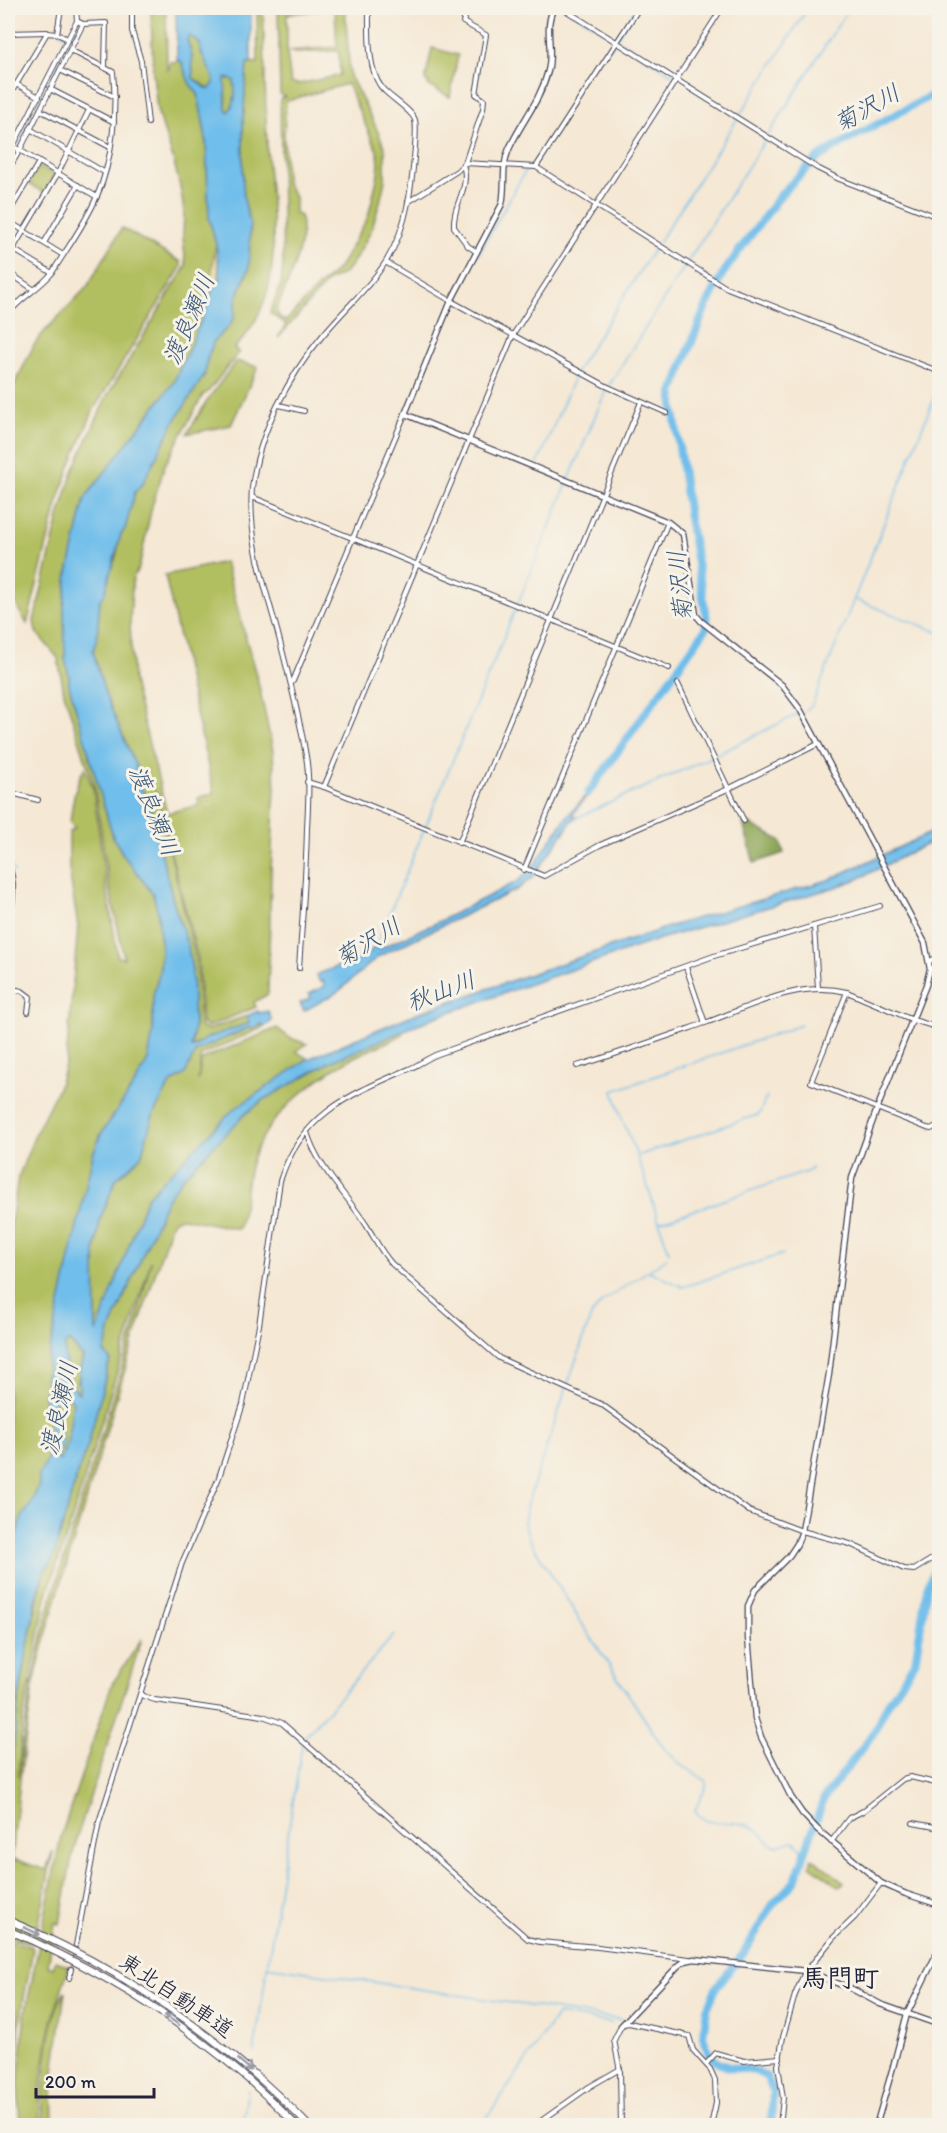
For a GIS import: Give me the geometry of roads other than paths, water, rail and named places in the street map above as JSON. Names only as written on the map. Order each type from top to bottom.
[{"type":"highway","name":"東北自動車道","points":[[8,1920],[56,1942],[125,1979],[194,2025],[250,2069],[309,2126]]},
{"type":"highway","name":"東北自動車道","points":[[8,1930],[54,1951],[121,1987],[190,2033],[247,2078],[297,2126]]},
{"type":"street","points":[[57,34],[61,8]]},
{"type":"street","points":[[8,156],[77,21],[76,8]]},
{"type":"street","points":[[132,8],[132,31],[141,61],[148,123]]},
{"type":"street","points":[[299,968],[307,856],[306,756],[291,683],[258,563],[252,523],[252,497],[258,456],[279,405],[296,372],[312,348],[387,263],[394,249],[408,202],[415,121],[383,90],[376,78],[372,60],[369,8]]},
{"type":"street","points":[[408,202],[458,171],[464,164],[483,109],[484,100],[477,94],[486,38],[484,34],[463,22],[468,8]]},
{"type":"street","points":[[291,683],[451,301],[502,204],[505,190],[504,165],[509,149],[532,111],[548,74],[551,55],[548,22],[554,8]]},
{"type":"street","points":[[562,8],[817,168],[839,179],[939,218]]},
{"type":"street","points":[[536,167],[639,8]]},
{"type":"street","points":[[324,787],[513,335],[722,8]]},
{"type":"street","points":[[77,21],[83,24],[106,23],[105,67]]},
{"type":"street","points":[[8,170],[83,24]]},
{"type":"street","points":[[8,33],[48,33],[68,39]]},
{"type":"street","points":[[8,98],[10,90],[48,33]]},
{"type":"street","points":[[8,314],[17,303],[52,273],[63,255],[97,197],[110,147],[115,97],[113,72],[70,50]]},
{"type":"street","points":[[60,70],[115,97]]},
{"type":"street","points":[[16,84],[39,97]]},
{"type":"street","points":[[50,89],[114,122]]},
{"type":"street","points":[[40,110],[110,147]]},
{"type":"street","points":[[8,254],[58,174],[89,110]]},
{"type":"street","points":[[30,129],[104,172]]},
{"type":"street","points":[[8,143],[97,197]]},
{"type":"street","points":[[8,214],[39,162]]},
{"type":"street","points":[[464,164],[536,167],[724,286],[939,372]]},
{"type":"street","points":[[464,164],[465,182],[455,211],[454,227],[468,246],[477,252]]},
{"type":"street","points":[[44,243],[78,185]]},
{"type":"street","points":[[8,221],[63,255]]},
{"type":"street","points":[[10,248],[52,273]]},
{"type":"street","points":[[387,263],[606,386],[667,413]]},
{"type":"street","points":[[8,272],[33,289]]},
{"type":"street","points":[[8,297],[17,303]]},
{"type":"street","points":[[459,843],[641,402]]},
{"type":"street","points":[[279,405],[304,411]]},
{"type":"street","points":[[405,414],[668,522],[683,534],[696,615],[782,685],[800,709],[925,943],[930,961],[928,977],[877,1109],[849,1192],[829,1374],[802,1531],[789,1556],[755,1590],[748,1606],[748,1638],[754,1718],[760,1737],[791,1797],[802,1813],[831,1842],[881,1883],[939,1905]]},
{"type":"street","points":[[252,497],[669,668]]},
{"type":"street","points":[[525,870],[668,522]]},
{"type":"street","points":[[678,684],[744,821]]},
{"type":"street","points":[[307,782],[540,876],[549,875],[600,845],[728,789],[818,744]]},
{"type":"street","points":[[8,792],[38,800]]},
{"type":"street","points":[[8,864],[13,876],[8,933]]},
{"type":"street","points":[[76,1944],[99,1822],[182,1563],[219,1480],[243,1404],[259,1325],[280,1181],[294,1149],[307,1131],[319,1117],[339,1104],[430,1058],[734,949],[880,906]]},
{"type":"street","points":[[814,926],[818,988]]},
{"type":"street","points":[[930,961],[937,957],[939,951]]},
{"type":"street","points":[[686,967],[705,1023]]},
{"type":"street","points":[[8,988],[30,997],[27,1012]]},
{"type":"street","points":[[577,1066],[705,1023],[765,1000],[805,989],[818,988],[847,992],[939,1029]]},
{"type":"street","points":[[847,992],[811,1082],[927,1128],[931,1129],[938,1125]]},
{"type":"street","points":[[307,1131],[314,1149],[329,1174],[367,1227],[379,1249],[392,1264],[499,1358],[617,1413],[749,1511],[802,1531],[850,1544],[903,1569],[914,1570],[932,1559],[939,1558]]},
{"type":"street","points":[[141,1693],[155,1700],[263,1716],[282,1723],[528,1939],[689,1960],[806,1971],[907,2014],[939,2025]]},
{"type":"street","points":[[831,1842],[849,1818],[863,1811],[903,1779],[910,1777],[939,1784]]},
{"type":"street","points":[[913,1822],[939,1828]]},
{"type":"street","points":[[780,2126],[783,2098],[777,2070],[783,2037],[795,1995],[806,1971],[833,1938],[855,1917],[881,1883]]},
{"type":"street","points":[[876,2126],[907,2014],[939,1947]]},
{"type":"street","points":[[621,2126],[620,2069],[614,2040],[622,2025],[678,1966],[689,1960]]},
{"type":"street","points":[[69,1978],[71,1969]]},
{"type":"street","points":[[622,2025],[629,2023],[689,2036],[693,2050],[707,2063],[713,2074],[716,2103],[711,2126]]},
{"type":"street","points":[[707,2063],[716,2053],[744,2061],[780,2058]]},
{"type":"street","points":[[534,2126],[542,2124],[589,2087],[620,2069]]},
{"type":"water","points":[[174,8],[251,8],[251,63],[247,63],[243,122],[244,199],[250,225],[249,268],[237,297],[234,318],[214,341],[205,374],[173,424],[143,483],[135,492],[104,596],[100,599],[97,637],[93,651],[105,694],[136,767],[136,780],[148,799],[174,904],[188,946],[192,970],[194,1027],[191,1047],[207,1038],[249,1023],[247,1016],[258,1011],[259,1013],[268,1011],[272,1021],[264,1027],[262,1024],[252,1029],[250,1027],[196,1051],[185,1074],[171,1083],[153,1115],[141,1156],[116,1179],[100,1220],[95,1251],[96,1334],[147,1197],[233,1110],[308,1059],[417,1013],[674,925],[828,880],[939,829],[939,838],[858,879],[660,939],[433,1018],[328,1063],[265,1099],[245,1114],[184,1176],[167,1199],[112,1325],[104,1352],[110,1359],[88,1445],[53,1559],[44,1571],[37,1595],[18,1703],[8,1801],[8,1558],[22,1517],[32,1503],[39,1484],[39,1475],[48,1457],[50,1426],[44,1401],[48,1358],[93,1154],[101,1134],[148,1060],[153,1033],[153,996],[160,970],[158,913],[153,894],[124,856],[113,837],[69,685],[65,658],[64,606],[68,573],[85,498],[174,382],[205,312],[213,288],[220,280],[216,244],[209,218],[206,138],[198,94],[190,84],[181,61],[177,61],[176,11]],"holes":[[[190,36],[200,44],[201,52],[214,79],[210,89],[193,78],[192,57],[187,39]],[[225,78],[234,80],[235,93],[233,104],[228,112]],[[69,1341],[83,1357],[79,1373],[79,1393],[69,1378],[65,1345]],[[64,1391],[73,1402],[68,1441],[60,1461],[57,1458],[63,1441],[54,1414],[58,1395]]]},
{"type":"water","points":[[594,786],[574,813],[573,816],[577,817],[571,822],[533,877],[518,889],[379,956],[338,992],[304,1011],[300,1003],[311,998],[309,994],[325,986],[316,975],[364,956],[376,944],[379,949],[436,923],[518,881],[532,868],[566,818]]},
{"type":"waterway","points":[[566,8],[616,39]]},
{"type":"waterway","points":[[608,52],[636,8]]},
{"type":"waterway","points":[[659,242],[808,8]]},
{"type":"waterway","points":[[376,946],[606,390],[849,8]]},
{"type":"waterway","points":[[60,24],[62,11]]},
{"type":"waterway","points":[[69,45],[79,24]]},
{"type":"waterway","points":[[59,29],[66,36]]},
{"type":"waterway","points":[[620,41],[676,77]]},
{"type":"waterway","points":[[48,86],[68,47]]},
{"type":"waterway","points":[[18,146],[47,88]]},
{"type":"waterway","name":"菊沢川","points":[[588,793],[705,630],[707,620],[689,517],[673,393],[704,311],[722,275],[783,192],[818,158],[940,91]]},
{"type":"waterway","points":[[8,163],[16,150]]},
{"type":"waterway","points":[[478,255],[527,168]]},
{"type":"waterway","points":[[538,463],[578,368],[656,246]]},
{"type":"waterway","points":[[805,711],[812,705],[940,383]]},
{"type":"waterway","points":[[854,599],[940,633]]},
{"type":"waterway","points":[[576,818],[718,754],[800,713]]},
{"type":"waterway","points":[[8,860],[14,872]]},
{"type":"waterway","points":[[8,922],[10,879]]},
{"type":"waterway","points":[[623,1121],[613,1091],[801,1025]]},
{"type":"waterway","points":[[759,1114],[767,1096]]},
{"type":"waterway","points":[[741,1120],[758,1115]]},
{"type":"waterway","points":[[640,1155],[739,1121]]},
{"type":"waterway","points":[[624,1124],[643,1171],[669,1252]]},
{"type":"waterway","points":[[659,1222],[809,1171],[812,1167]]},
{"type":"waterway","points":[[649,1271],[683,1287],[783,1254]]},
{"type":"waterway","points":[[667,1258],[602,1302],[591,1316],[527,1504],[524,1522],[529,1539],[663,1747],[678,1762],[706,1781],[706,1787],[695,1810],[700,1816],[711,1822],[746,1825],[759,1831],[773,1846],[794,1841],[805,1852]]},
{"type":"waterway","points":[[771,2126],[773,2092],[767,2077],[755,2071],[718,2063],[709,2055],[703,2036],[707,2009],[717,1986],[743,1954],[773,1904],[795,1881],[824,1798],[873,1734],[887,1705],[915,1662],[927,1587],[933,1573],[940,1565]]},
{"type":"waterway","points":[[254,2052],[303,1739],[394,1635]]},
{"type":"waterway","points":[[267,1966],[623,2020]]},
{"type":"waterway","points":[[481,2126],[558,2014],[612,2023]]},
{"type":"waterway","points":[[628,2021],[642,2023]]},
{"type":"waterway","points":[[242,2126],[247,2096]]},
{"type":"tunnel","points":[[71,1969],[76,1945]]},
{"type":"district","name":"馬門町","points":[[840,1978]]},
{"type":"water label","name":"渡良瀬川","points":[[189,319]]},
{"type":"water label","name":"渡良瀬川","points":[[154,811]]},
{"type":"water label","name":"秋山川","points":[[441,991]]},
{"type":"water label","name":"渡良瀬川","points":[[59,1408]]}]
